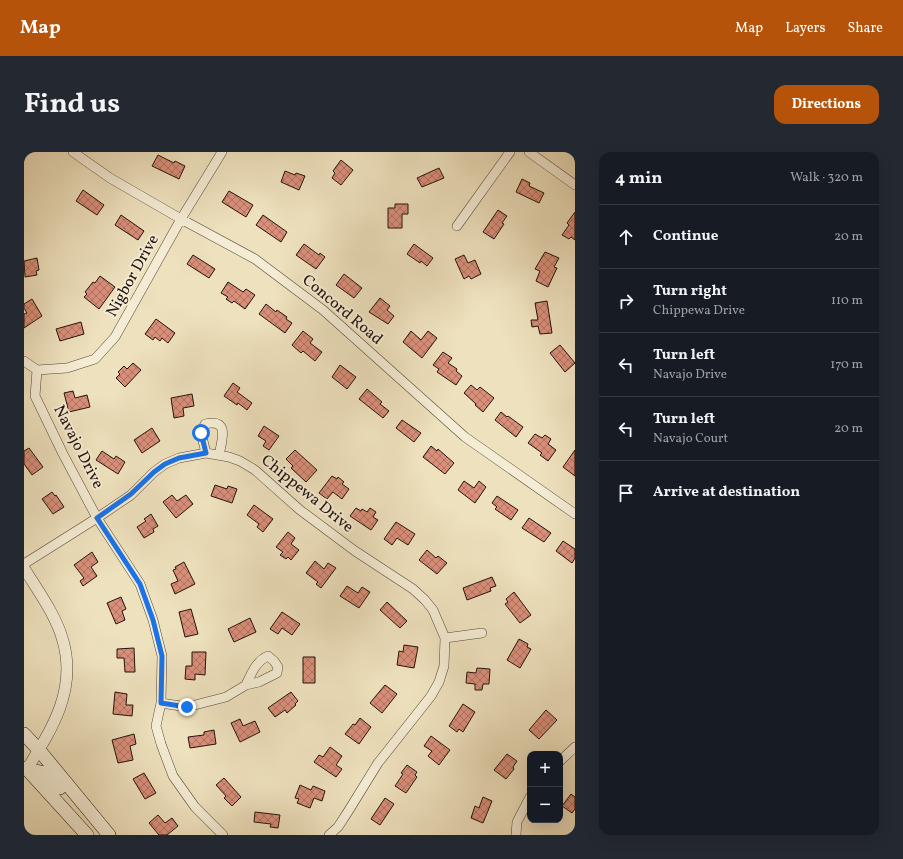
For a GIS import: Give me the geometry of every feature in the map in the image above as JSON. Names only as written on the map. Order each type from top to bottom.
[{"type":"main road","points":[[24,734],[39,750],[107,835]]},
{"type":"main road","points":[[24,746],[39,750]]},
{"type":"main road","points":[[25,769],[44,773],[53,780],[80,812],[107,835]]},
{"type":"main road","points":[[25,769],[87,835]]},
{"type":"street","name":"Concord Road","points":[[73,152],[110,178],[255,259],[323,310],[465,437],[575,514]]},
{"type":"street","name":"Nigbor Drive","points":[[37,370],[67,368],[95,359],[115,338],[181,219],[222,152]]},
{"type":"street","points":[[457,226],[510,152]]},
{"type":"street","points":[[529,152],[575,185]]},
{"type":"street","points":[[24,361],[37,370]]},
{"type":"street","name":"Navajo Drive","points":[[37,370],[35,396],[63,454],[97,518],[140,584],[153,620],[162,656],[161,703],[156,726],[173,776],[195,807],[223,835]]},
{"type":"street","points":[[206,453],[201,433],[205,424],[213,422],[219,424],[222,428],[223,434],[219,455]]},
{"type":"street","name":"Chippewa Drive","points":[[24,564],[97,518],[131,494],[154,472],[165,464],[179,458],[206,453],[240,461],[255,470],[300,510],[355,551],[414,589],[433,610],[445,638],[444,666],[439,682],[431,696],[378,763],[338,827],[329,835]]},
{"type":"street","points":[[24,568],[56,623],[63,641],[66,656],[67,675],[63,700],[48,736],[25,769]]},
{"type":"street","points":[[445,638],[482,633]]},
{"type":"street","points":[[161,703],[187,707],[226,697],[246,685]]},
{"type":"street","points":[[563,758],[575,747]]},
{"type":"street","points":[[516,835],[517,822],[527,802]]},
{"type":"building","points":[[158,155],[174,163],[175,161],[185,166],[179,179],[152,166]]},
{"type":"building","points":[[341,160],[353,170],[341,185],[332,178],[335,173],[333,171]]},
{"type":"building","points":[[439,168],[444,178],[422,187],[417,178]]},
{"type":"building","points":[[285,171],[295,175],[296,173],[305,176],[299,190],[281,182]]},
{"type":"building","points":[[522,179],[530,183],[529,186],[544,193],[539,203],[516,192]]},
{"type":"building","points":[[83,190],[104,205],[97,215],[76,201]]},
{"type":"building","points":[[229,191],[253,205],[246,217],[222,202]]},
{"type":"building","points":[[395,204],[408,204],[408,214],[402,214],[402,228],[388,228],[388,208],[395,208]]},
{"type":"building","points":[[498,210],[507,216],[502,223],[504,224],[494,239],[483,232]]},
{"type":"building","points":[[575,212],[575,240],[571,237],[569,239],[562,235],[569,225],[567,223]]},
{"type":"building","points":[[121,215],[144,231],[138,240],[115,225]]},
{"type":"building","points":[[263,215],[287,232],[281,242],[256,225]]},
{"type":"building","points":[[304,244],[319,255],[320,253],[325,257],[316,269],[296,255]]},
{"type":"building","points":[[414,244],[433,258],[427,266],[421,261],[420,263],[407,254]]},
{"type":"building","points":[[545,252],[559,258],[554,267],[557,268],[548,287],[536,281],[540,271],[535,269]]},
{"type":"building","points":[[193,255],[215,269],[209,278],[187,264]]},
{"type":"building","points":[[464,255],[468,263],[475,260],[481,274],[471,279],[469,276],[464,279],[455,259]]},
{"type":"building","points":[[37,258],[39,270],[36,271],[37,275],[25,277],[24,261]]},
{"type":"building","points":[[344,274],[362,288],[354,298],[336,285]]},
{"type":"building","points":[[100,276],[115,287],[99,309],[84,297],[87,294],[85,292]]},
{"type":"building","points":[[228,282],[243,292],[246,289],[255,295],[245,309],[234,301],[232,303],[226,299],[228,297],[221,293]]},
{"type":"building","points":[[380,298],[390,306],[387,310],[394,316],[388,324],[369,312]]},
{"type":"building","points":[[32,299],[42,316],[24,328],[24,314],[27,313],[24,308],[24,304]]},
{"type":"building","points":[[547,301],[552,333],[540,334],[538,326],[532,327],[531,320],[538,320],[535,303]]},
{"type":"building","points":[[266,304],[276,312],[277,310],[287,317],[286,319],[292,323],[285,333],[259,314]]},
{"type":"building","points":[[156,319],[175,333],[168,343],[162,338],[160,341],[155,337],[153,340],[145,334]]},
{"type":"building","points":[[81,322],[84,334],[60,341],[56,329]]},
{"type":"building","points":[[303,331],[313,339],[310,343],[322,352],[315,361],[303,351],[301,353],[292,345]]},
{"type":"building","points":[[411,331],[421,340],[428,331],[437,338],[422,358],[403,342]]},
{"type":"building","points":[[560,345],[575,363],[565,372],[550,353]]},
{"type":"building","points":[[443,352],[452,358],[448,363],[457,369],[456,371],[462,376],[456,385],[437,372],[439,369],[433,365]]},
{"type":"building","points":[[133,363],[141,370],[125,387],[116,378],[120,374],[118,372],[124,366],[127,369]]},
{"type":"building","points":[[340,365],[356,377],[347,389],[332,377]]},
{"type":"building","points":[[233,383],[240,388],[237,392],[252,403],[247,410],[238,403],[237,405],[224,396]]},
{"type":"building","points":[[471,385],[477,390],[480,387],[494,398],[483,412],[464,393]]},
{"type":"building","points":[[367,389],[382,402],[380,404],[389,411],[383,418],[359,399]]},
{"type":"building","points":[[73,391],[75,398],[87,395],[90,407],[69,412],[64,393]]},
{"type":"building","points":[[192,394],[194,406],[183,408],[184,416],[174,418],[171,398]]},
{"type":"building","points":[[501,412],[523,427],[516,437],[495,420]]},
{"type":"building","points":[[402,420],[421,433],[414,442],[396,428]]},
{"type":"building","points":[[264,426],[279,436],[269,450],[263,446],[266,441],[258,436]]},
{"type":"building","points":[[152,428],[160,441],[142,453],[134,440]]},
{"type":"building","points":[[535,434],[542,438],[545,435],[551,439],[548,444],[556,450],[548,461],[540,455],[542,453],[528,443]]},
{"type":"building","points":[[431,446],[437,451],[438,449],[454,463],[445,474],[423,457]]},
{"type":"building","points":[[29,448],[43,467],[32,475],[24,464],[24,451]]},
{"type":"building","points":[[295,450],[317,470],[306,482],[291,468],[293,466],[286,459]]},
{"type":"building","points":[[575,450],[575,476],[563,467]]},
{"type":"building","points":[[102,451],[114,459],[116,456],[125,462],[118,474],[96,460]]},
{"type":"building","points":[[332,476],[337,479],[338,477],[344,482],[342,484],[349,489],[342,499],[333,492],[327,499],[319,493]]},
{"type":"building","points":[[464,481],[474,488],[479,481],[486,487],[475,503],[458,490]]},
{"type":"building","points":[[215,485],[227,489],[228,486],[237,489],[232,503],[211,496]]},
{"type":"building","points":[[52,492],[55,496],[56,495],[64,507],[53,514],[42,499]]},
{"type":"building","points":[[172,495],[177,501],[186,495],[193,504],[176,518],[163,502]]},
{"type":"building","points":[[497,496],[518,510],[511,520],[495,509],[497,507],[492,503]]},
{"type":"building","points":[[254,505],[273,519],[263,532],[257,527],[259,524],[247,515]]},
{"type":"building","points":[[356,508],[367,512],[370,508],[376,512],[373,517],[378,520],[371,530],[350,516]]},
{"type":"building","points":[[151,514],[158,526],[153,529],[154,532],[144,538],[137,527],[146,521],[144,519]]},
{"type":"building","points":[[529,518],[551,533],[544,542],[522,528]]},
{"type":"building","points":[[396,522],[415,534],[408,545],[397,538],[392,545],[384,539]]},
{"type":"building","points":[[288,532],[295,538],[291,544],[299,550],[291,560],[288,557],[286,559],[280,555],[283,552],[276,547]]},
{"type":"building","points":[[563,541],[575,549],[575,558],[572,563],[556,551]]},
{"type":"building","points":[[427,550],[436,558],[438,556],[447,563],[437,574],[419,560]]},
{"type":"building","points":[[92,552],[98,562],[91,567],[97,576],[83,586],[80,581],[84,578],[74,565]]},
{"type":"building","points":[[315,561],[324,569],[328,563],[336,568],[321,588],[316,584],[318,582],[306,573]]},
{"type":"building","points":[[184,562],[195,584],[175,594],[171,584],[178,581],[173,570],[176,569],[175,567]]},
{"type":"building","points":[[492,577],[496,586],[490,588],[491,591],[467,600],[463,588]]},
{"type":"building","points":[[347,586],[358,593],[362,587],[370,592],[359,608],[340,596]]},
{"type":"building","points":[[514,592],[531,615],[520,623],[505,604],[508,602],[506,599]]},
{"type":"building","points":[[121,597],[126,609],[122,611],[125,620],[116,624],[107,603]]},
{"type":"building","points":[[387,602],[407,621],[400,628],[380,610]]},
{"type":"building","points":[[191,609],[198,634],[185,637],[179,612]]},
{"type":"building","points":[[282,612],[300,624],[292,635],[282,628],[278,634],[270,629]]},
{"type":"building","points":[[250,618],[256,632],[234,642],[228,629]]},
{"type":"building","points":[[519,639],[528,644],[527,647],[531,649],[520,668],[507,660]]},
{"type":"building","points":[[404,645],[418,647],[414,668],[397,665],[399,651],[403,652]]},
{"type":"building","points":[[134,648],[135,672],[125,672],[124,658],[117,658],[117,649]]},
{"type":"building","points":[[192,652],[206,652],[205,675],[195,674],[195,680],[185,679],[186,666],[192,666]]},
{"type":"building","points":[[303,657],[315,657],[315,683],[303,683]]},
{"type":"building","points":[[477,668],[490,669],[489,684],[483,684],[482,690],[475,690],[475,684],[466,683],[467,672],[476,673]]},
{"type":"building","points":[[385,685],[397,694],[382,713],[370,703]]},
{"type":"building","points":[[115,692],[127,694],[126,705],[133,705],[132,716],[113,714]]},
{"type":"building","points":[[291,692],[298,701],[295,704],[296,705],[287,713],[285,710],[275,717],[268,708]]},
{"type":"building","points":[[463,704],[475,712],[463,732],[459,729],[457,732],[449,726]]},
{"type":"building","points":[[546,710],[557,720],[539,739],[529,730]]},
{"type":"building","points":[[360,718],[371,727],[359,744],[345,734]]},
{"type":"building","points":[[240,719],[243,726],[255,721],[260,732],[240,742],[231,723]]},
{"type":"building","points":[[214,730],[216,744],[190,748],[188,737],[204,735],[204,732]]},
{"type":"building","points":[[134,734],[136,744],[130,746],[133,760],[118,763],[112,740]]},
{"type":"building","points":[[431,736],[450,750],[439,765],[428,756],[432,751],[424,746]]},
{"type":"building","points":[[330,747],[342,756],[336,765],[342,769],[336,777],[314,762],[319,755],[323,757]]},
{"type":"building","points":[[507,754],[517,761],[513,767],[514,769],[506,779],[494,770]]},
{"type":"building","points":[[407,765],[417,772],[415,775],[417,777],[406,793],[395,786],[403,774],[401,773]]},
{"type":"building","points":[[144,773],[156,793],[145,799],[133,779]]},
{"type":"building","points":[[224,778],[241,797],[232,806],[224,798],[226,796],[216,785]]},
{"type":"building","points":[[300,785],[311,790],[313,786],[325,791],[322,801],[314,798],[310,808],[297,803],[299,799],[295,798]]},
{"type":"building","points":[[571,794],[575,797],[575,809],[572,813],[563,807]]},
{"type":"building","points":[[483,797],[492,801],[483,823],[471,818],[475,806],[479,808]]},
{"type":"building","points":[[385,798],[394,804],[380,825],[371,819]]},
{"type":"building","points":[[255,812],[280,815],[278,828],[270,827],[271,824],[254,822]]},
{"type":"building","points":[[158,815],[165,823],[172,818],[178,826],[167,835],[159,835],[149,823]]},
{"type":"route","points":[[187,707],[161,703],[162,656],[153,620],[140,584],[97,518],[131,494],[154,472],[165,464],[179,458],[206,453],[201,433]]}]
